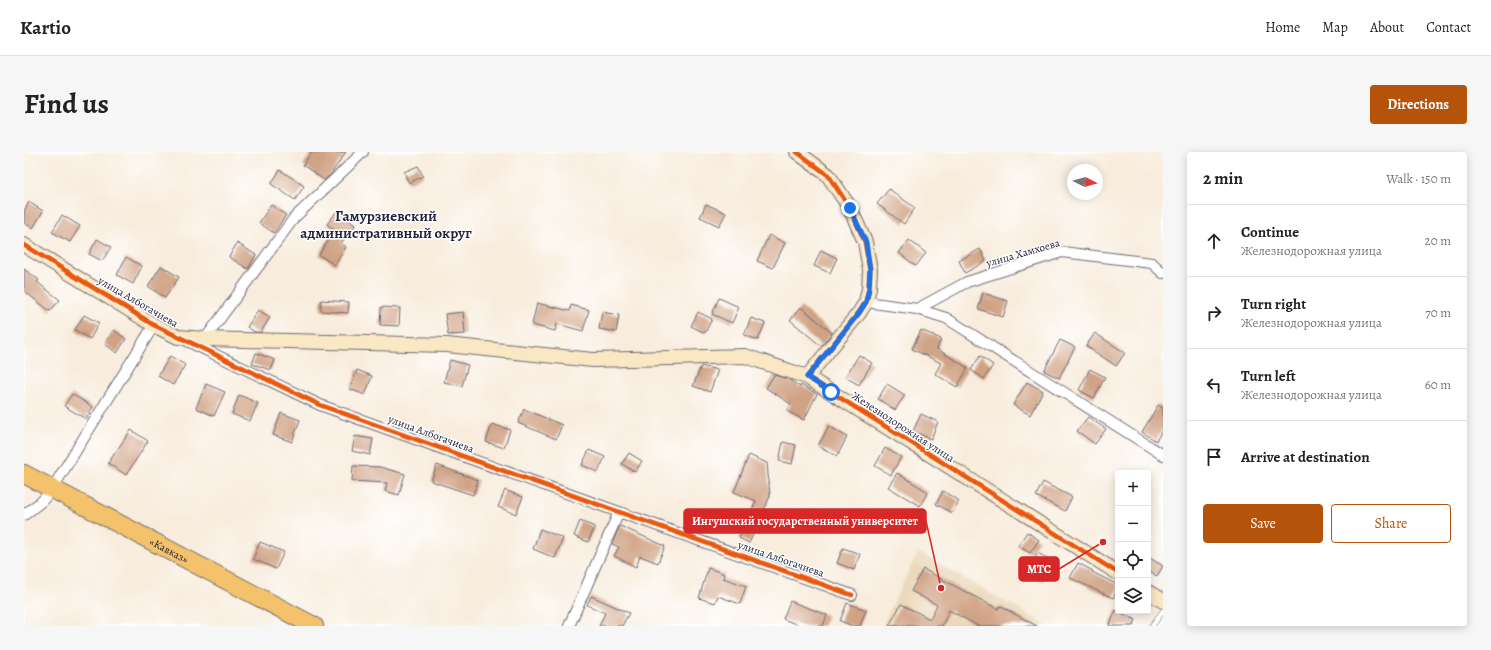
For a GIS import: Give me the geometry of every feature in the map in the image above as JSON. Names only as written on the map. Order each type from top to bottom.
[{"type":"highway","name":"«Кавказ»","points":[[24,474],[314,626]]},
{"type":"street","points":[[205,339],[294,218],[363,152]]},
{"type":"street","points":[[797,152],[815,164],[828,176],[850,208],[866,242],[870,270],[869,288],[866,302],[859,313],[807,377]]},
{"type":"street","name":"улица Албогачиева","points":[[24,245],[154,325],[320,405],[852,594]]},
{"type":"street","name":"улица Хамхоева","points":[[917,310],[967,282],[1062,252],[1152,263],[1163,273]]},
{"type":"street","points":[[866,302],[917,310],[946,318],[1163,455]]},
{"type":"street","points":[[24,515],[42,501],[52,489],[154,325]]},
{"type":"street","name":"Железнодорожная улица","points":[[178,337],[446,345],[593,360],[745,356],[807,377],[1115,571]]},
{"type":"street","points":[[569,626],[618,512]]},
{"type":"street","points":[[1151,594],[1163,601]]},
{"type":"lane","points":[[1152,626],[1163,611]]},
{"type":"shaded area","points":[[918,552],[1048,626],[884,626],[883,624]]},
{"type":"building","points":[[312,152],[346,152],[330,175],[324,180],[303,165]]},
{"type":"building","points":[[418,166],[423,176],[409,183],[404,172]]},
{"type":"building","points":[[280,170],[304,186],[295,200],[271,184]]},
{"type":"building","points":[[889,189],[915,208],[904,224],[877,204]]},
{"type":"building","points":[[29,202],[43,211],[33,228],[24,223],[24,211]]},
{"type":"building","points":[[706,204],[726,213],[719,226],[700,217]]},
{"type":"building","points":[[271,205],[286,215],[274,233],[259,223]]},
{"type":"building","points":[[337,211],[355,225],[341,243],[346,247],[335,265],[319,255],[334,230],[327,224]]},
{"type":"building","points":[[62,215],[80,226],[70,242],[52,232]]},
{"type":"building","points":[[769,235],[785,243],[773,268],[757,261]]},
{"type":"building","points":[[97,239],[111,247],[102,261],[89,254]]},
{"type":"building","points":[[909,240],[926,253],[916,266],[899,253]]},
{"type":"building","points":[[237,243],[256,255],[248,269],[229,257]]},
{"type":"building","points":[[980,249],[986,261],[965,273],[959,261]]},
{"type":"building","points":[[821,250],[837,258],[830,273],[814,266]]},
{"type":"building","points":[[126,257],[142,266],[133,284],[117,275]]},
{"type":"building","points":[[161,266],[179,277],[165,298],[148,286]]},
{"type":"building","points":[[24,269],[39,280],[37,282],[60,300],[50,311],[24,291]]},
{"type":"building","points":[[983,293],[1008,301],[1003,317],[978,309]]},
{"type":"building","points":[[719,298],[739,307],[732,323],[712,314]]},
{"type":"building","points":[[321,300],[349,302],[348,313],[321,311]]},
{"type":"building","points":[[537,303],[570,311],[571,305],[589,310],[583,331],[557,324],[555,331],[532,325]]},
{"type":"building","points":[[381,307],[400,308],[399,326],[380,325]]},
{"type":"building","points":[[801,307],[832,333],[821,346],[790,320]]},
{"type":"building","points":[[258,310],[270,317],[261,332],[255,332],[247,327]]},
{"type":"building","points":[[463,312],[465,334],[448,335],[445,314]]},
{"type":"building","points":[[602,312],[619,315],[616,332],[599,329]]},
{"type":"building","points":[[698,312],[712,319],[705,333],[691,326]]},
{"type":"building","points":[[84,315],[99,323],[90,339],[75,330]]},
{"type":"building","points":[[751,318],[765,323],[758,340],[744,335]]},
{"type":"building","points":[[114,330],[126,339],[117,353],[105,344]]},
{"type":"building","points":[[921,330],[941,339],[937,349],[968,368],[957,387],[935,374],[941,363],[912,349]]},
{"type":"building","points":[[1095,333],[1125,353],[1116,366],[1086,346]]},
{"type":"building","points":[[1060,340],[1075,347],[1059,378],[1044,371]]},
{"type":"building","points":[[256,353],[275,360],[271,370],[252,364]]},
{"type":"building","points":[[859,355],[872,363],[859,385],[845,377]]},
{"type":"building","points":[[170,356],[185,365],[173,385],[158,376]]},
{"type":"building","points":[[980,356],[993,365],[984,379],[971,370]]},
{"type":"building","points":[[450,360],[468,365],[462,386],[444,382]]},
{"type":"building","points":[[701,366],[718,370],[710,392],[693,386]]},
{"type":"building","points":[[1090,369],[1105,377],[1094,398],[1079,390]]},
{"type":"building","points":[[357,370],[372,376],[365,395],[350,389]]},
{"type":"building","points":[[774,375],[788,379],[800,387],[801,385],[817,394],[804,420],[787,411],[791,404],[766,388]]},
{"type":"building","points":[[1027,382],[1043,391],[1030,415],[1013,405]]},
{"type":"building","points":[[206,384],[225,392],[214,416],[196,408]]},
{"type":"building","points":[[887,384],[905,395],[895,410],[878,399]]},
{"type":"building","points":[[72,394],[93,407],[86,419],[64,406]]},
{"type":"building","points":[[239,395],[258,403],[250,421],[232,414]]},
{"type":"building","points":[[1158,405],[1163,408],[1163,429],[1156,441],[1142,432]]},
{"type":"building","points":[[524,409],[562,425],[556,439],[518,423]]},
{"type":"building","points":[[281,413],[300,420],[292,442],[273,435]]},
{"type":"building","points":[[921,414],[938,422],[931,439],[913,431]]},
{"type":"building","points":[[1088,417],[1106,429],[1095,444],[1077,431]]},
{"type":"building","points":[[492,424],[510,430],[504,448],[486,442]]},
{"type":"building","points":[[829,426],[847,437],[837,456],[818,446]]},
{"type":"building","points":[[131,430],[148,441],[126,475],[108,463]]},
{"type":"building","points":[[355,436],[373,439],[370,455],[352,451]]},
{"type":"building","points":[[783,442],[796,445],[792,464],[779,461]]},
{"type":"building","points":[[885,448],[901,457],[891,475],[875,466]]},
{"type":"building","points":[[589,450],[605,457],[598,472],[582,465]]},
{"type":"building","points":[[629,453],[642,461],[635,472],[622,464]]},
{"type":"building","points":[[749,455],[767,463],[770,496],[759,522],[763,525],[759,534],[755,531],[749,543],[739,538],[756,501],[734,492]]},
{"type":"building","points":[[437,465],[478,480],[473,495],[431,481]]},
{"type":"building","points":[[353,466],[380,467],[405,474],[399,495],[385,491],[387,483],[352,481]]},
{"type":"building","points":[[897,473],[928,492],[920,506],[888,487]]},
{"type":"building","points":[[1043,482],[1072,497],[1065,511],[1036,496]]},
{"type":"building","points":[[505,490],[523,497],[516,514],[498,507]]},
{"type":"building","points":[[943,491],[959,501],[952,513],[936,504]]},
{"type":"building","points":[[580,521],[595,527],[588,542],[574,536]]},
{"type":"building","points":[[620,526],[665,546],[658,563],[640,556],[636,567],[614,556],[619,547],[612,544]]},
{"type":"building","points":[[540,529],[563,538],[555,558],[533,549]]},
{"type":"building","points":[[1027,532],[1039,540],[1030,553],[1018,546]]},
{"type":"building","points":[[260,542],[284,552],[276,569],[253,559]]},
{"type":"building","points":[[843,548],[860,554],[854,570],[837,563]]},
{"type":"building","points":[[1038,553],[1053,562],[1042,581],[1027,572]]},
{"type":"building","points":[[1151,559],[1163,566],[1157,576],[1151,573]]},
{"type":"building","points":[[1078,563],[1115,584],[1115,594],[1113,598],[1070,578]]},
{"type":"building","points":[[708,568],[725,574],[723,578],[746,586],[740,604],[718,596],[715,603],[699,598]]},
{"type":"building","points":[[923,569],[998,609],[1000,606],[1037,626],[978,626],[949,610],[942,626],[889,626],[901,604],[930,619],[937,605],[911,591]]},
{"type":"building","points":[[591,596],[629,613],[622,626],[599,626],[605,613],[587,605]]},
{"type":"building","points":[[790,601],[827,615],[823,626],[801,626],[783,619]]},
{"type":"building","points":[[847,603],[866,610],[860,626],[853,626],[840,621]]},
{"type":"building","points":[[1115,612],[1115,614],[1124,614],[1136,620],[1133,626],[1109,626]]},
{"type":"cycle path","points":[[797,152],[828,175],[850,208],[865,242],[870,270],[869,288],[866,302],[859,313],[807,377],[1115,571]]},
{"type":"cycle path","points":[[24,245],[154,325],[320,405],[852,595]]},
{"type":"place","name":"МТС","points":[[1103,542]]},
{"type":"place","name":"Ингушский государственный университет","points":[[941,588]]},
{"type":"district","name":"Гамурзиевский административный округ","points":[[386,224]]},
{"type":"route","points":[[831,392],[807,377],[859,313],[866,302],[869,288],[870,270],[866,242],[850,208]]}]
